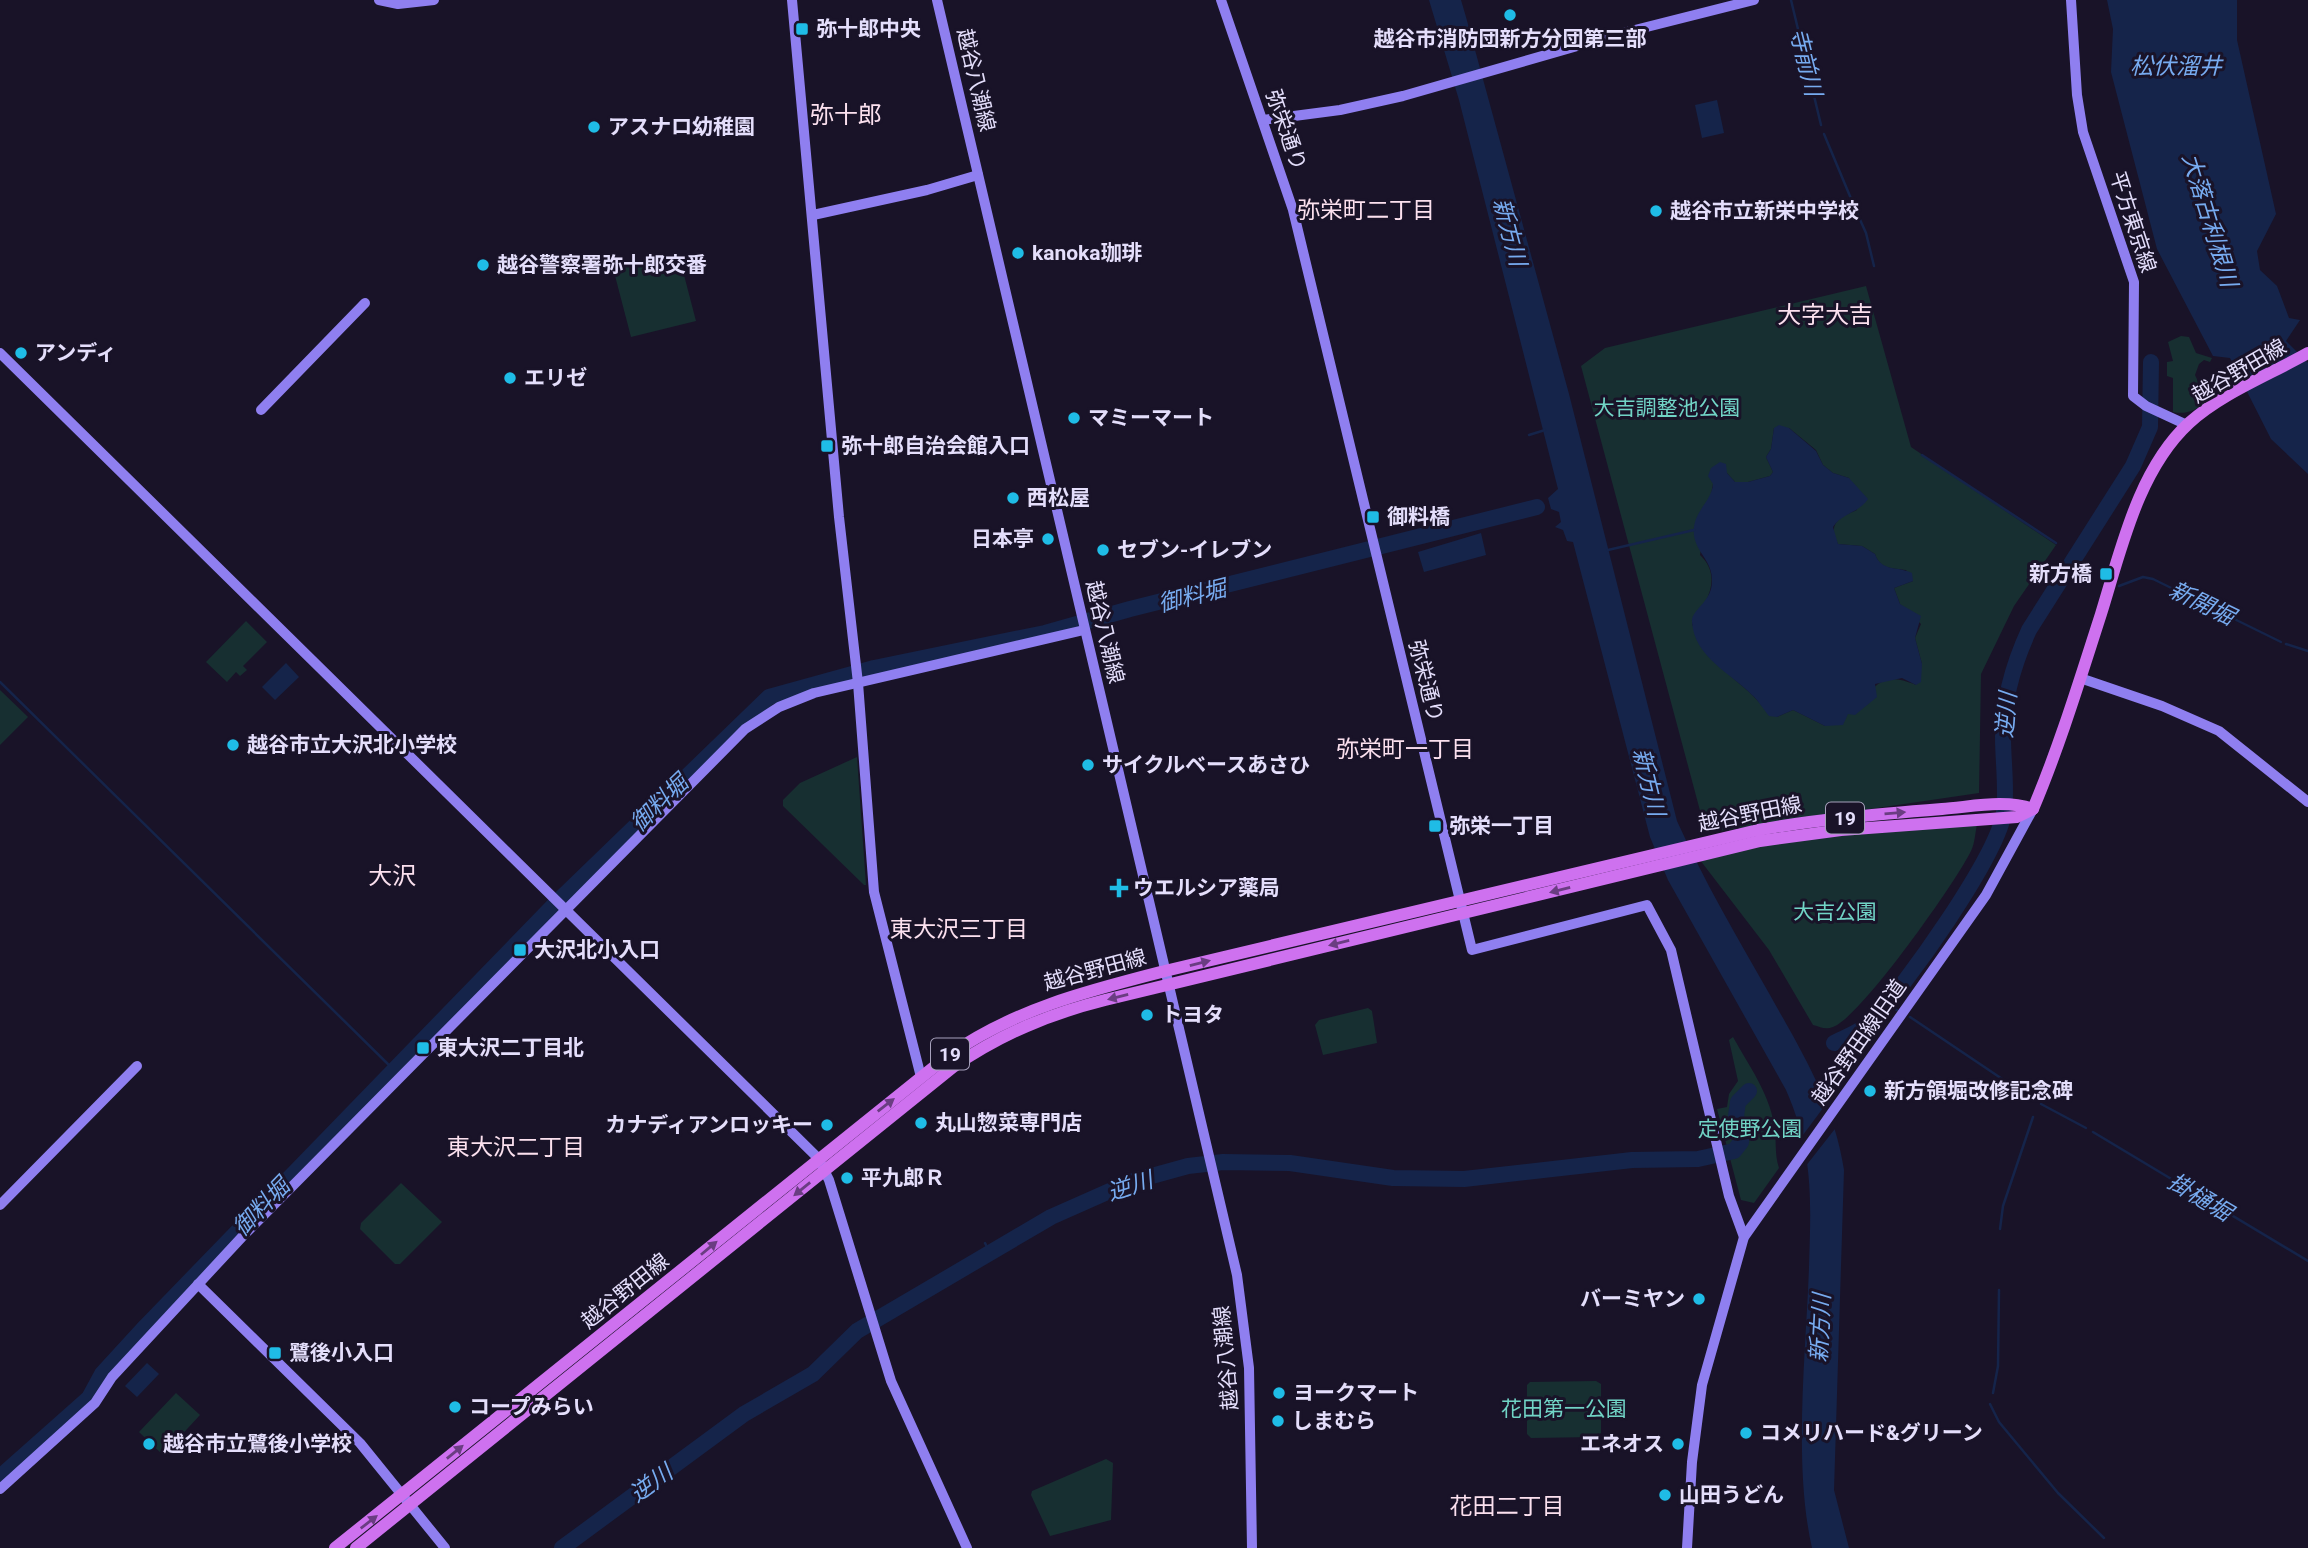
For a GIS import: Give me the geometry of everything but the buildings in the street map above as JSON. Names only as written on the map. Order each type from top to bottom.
[{"type":"main road","name":"越谷野田線","points":[[1709,847],[1795,835],[2017,817],[2033,809],[2143,492],[2162,457],[2188,425],[2306,354]]},
{"type":"main road","name":"越谷野田線","points":[[335,1548],[406,1500],[953,1067],[993,1041],[1057,1012],[1463,914],[1794,824],[2017,803],[2033,809]]},
{"type":"main road","name":"越谷野田線","points":[[356,1548],[406,1500],[817,1158],[968,1042],[1030,1009],[1075,994],[1460,901],[1625,868]]},
{"type":"street","points":[[379,0],[398,4],[434,0]]},
{"type":"street","points":[[792,0],[839,517],[857,676],[874,892],[921,1077]]},
{"type":"street","name":"越谷八潮線","points":[[937,0],[1235,1266],[1247,1335],[1252,1548]]},
{"type":"street","name":"弥栄通り","points":[[1221,0],[1293,210],[1472,950],[1647,905],[1671,950],[1732,1205],[1745,1237]]},
{"type":"street","points":[[1263,120],[1382,101],[1754,0]]},
{"type":"street","name":"平方東京線","points":[[2071,0],[2079,114],[2133,276],[2132,388],[2135,398],[2146,406],[2188,425]]},
{"type":"street","points":[[813,215],[927,190],[978,175]]},
{"type":"street","points":[[261,410],[365,303]]},
{"type":"street","points":[[0,353],[817,1158],[825,1170],[891,1381],[967,1548]]},
{"type":"street","points":[[0,1489],[95,1403],[112,1377],[198,1284],[561,904],[745,729],[796,699],[857,676],[1084,628]]},
{"type":"street","points":[[2080,678],[2162,706],[2219,731],[2308,802]]},
{"type":"street","name":"越谷野田線旧道","points":[[1687,1548],[1692,1462],[1702,1385],[1730,1279],[1745,1237],[1986,895],[2033,809]]},
{"type":"street","points":[[0,1205],[137,1066]]},
{"type":"street","points":[[198,1284],[360,1443],[444,1548]]},
{"type":"green space","points":[[678,252],[696,321],[631,337],[613,268]]},
{"type":"green space","name":"大吉調整池公園","points":[[1866,286],[1911,447],[2056,545],[2014,606],[1981,674],[1979,793],[1706,833],[1581,366],[1605,348]],"holes":[[[1774,428],[1789,428],[1816,450],[1823,465],[1833,473],[1849,478],[1857,510],[1845,515],[1834,526],[1838,544],[1862,546],[1875,554],[1883,565],[1906,570],[1913,581],[1894,588],[1900,604],[1921,624],[1915,638],[1922,664],[1916,685],[1903,680],[1884,681],[1849,713],[1825,726],[1793,710],[1777,717],[1769,711],[1715,662],[1692,624],[1703,607],[1712,581],[1707,563],[1700,555],[1713,484],[1727,473],[1735,482],[1748,482],[1770,476],[1773,472],[1766,457],[1771,449]]]},
{"type":"green space","points":[[2181,336],[2189,337],[2196,353],[2212,358],[2210,362],[2204,360],[2199,364],[2195,375],[2207,401],[2191,411],[2178,413],[2173,412],[2173,378],[2167,376],[2167,362],[2173,361],[2168,342]]},
{"type":"green space","points":[[246,621],[267,642],[243,666],[247,670],[240,676],[236,672],[227,682],[206,662]]},
{"type":"green space","points":[[0,690],[28,717],[0,745]]},
{"type":"green space","points":[[857,757],[866,885],[783,806],[783,800],[800,783]]},
{"type":"green space","name":"大吉公園","points":[[1977,825],[1972,848],[1962,867],[1907,947],[1864,1000],[1846,1018],[1828,1028],[1813,1025],[1769,950],[1700,860],[1794,839]]},
{"type":"green space","points":[[1368,1008],[1372,1011],[1377,1043],[1323,1055],[1315,1025],[1319,1020]]},
{"type":"green space","name":"定使野公園","points":[[1733,1037],[1763,1090],[1775,1130],[1779,1168],[1754,1203],[1741,1200],[1717,1109],[1727,1107],[1729,1094],[1738,1081],[1729,1040]]},
{"type":"green space","points":[[401,1183],[442,1222],[400,1264],[395,1264],[360,1229],[361,1223]]},
{"type":"green space","name":"花田第一公園","points":[[1596,1381],[1601,1384],[1601,1433],[1596,1437],[1531,1438],[1527,1434],[1527,1385],[1530,1382]]},
{"type":"green space","points":[[176,1393],[200,1415],[163,1455],[139,1432]]},
{"type":"green space","points":[[1106,1459],[1113,1463],[1111,1520],[1050,1536],[1031,1495],[1032,1491]]},
{"type":"water","name":"新方川","points":[[1429,0],[1461,0],[1569,394],[1677,821],[1721,909],[1805,1058],[1833,1123],[1844,1170],[1834,1490],[1849,1548],[1812,1548],[1806,1515],[1802,1409],[1810,1198],[1802,1135],[1786,1090],[1668,880],[1650,837],[1573,542],[1567,541],[1563,530],[1555,527],[1561,522],[1559,512],[1551,509],[1548,498],[1558,489],[1459,100]]},
{"type":"water","name":"松伏溜井","points":[[2107,0],[2237,0],[2237,40],[2276,214],[2257,251],[2260,270],[2277,286],[2289,318],[2300,320],[2286,341],[2308,363],[2308,474],[2271,439],[2230,358],[2213,356],[2157,249],[2111,72],[2113,29]]},
{"type":"water","points":[[1717,100],[1724,133],[1702,138],[1695,105]]},
{"type":"water","points":[[1779,425],[1789,428],[1816,451],[1823,465],[1833,473],[1849,478],[1868,499],[1833,527],[1838,544],[1862,546],[1875,554],[1881,564],[1912,573],[1913,581],[1894,588],[1900,604],[1921,616],[1915,638],[1922,664],[1921,682],[1916,685],[1902,678],[1875,684],[1877,697],[1855,715],[1848,714],[1843,725],[1825,726],[1793,710],[1777,717],[1769,716],[1744,687],[1715,664],[1699,645],[1694,634],[1693,617],[1709,595],[1712,581],[1709,567],[1694,535],[1695,521],[1712,490],[1713,484],[1708,476],[1711,468],[1720,462],[1726,464],[1727,473],[1735,482],[1748,482],[1770,476],[1773,472],[1766,457],[1771,449],[1774,428]]},
{"type":"water","points":[[1481,533],[1486,555],[1424,572],[1418,552]]},
{"type":"water","points":[[286,663],[299,677],[275,700],[262,687]]},
{"type":"water","points":[[147,1363],[159,1374],[137,1397],[125,1386]]},
{"type":"pier","points":[[1829,1100],[1838,1125],[1805,1167],[1800,1139]]},
{"type":"waterway","name":"寺前川","points":[[1791,0],[1821,125]]},
{"type":"waterway","name":"寺前川","points":[[1824,134],[1852,201]]},
{"type":"waterway","name":"寺前川","points":[[1853,204],[1866,233],[1874,266]]},
{"type":"waterway","name":"逆川","points":[[1834,1043],[1867,1025],[1905,981],[1968,889],[1998,832],[2005,803],[2003,723],[2018,656],[2029,630],[2133,466],[2150,427],[2151,362]]},
{"type":"waterway","points":[[1529,435],[1545,430]]},
{"type":"waterway","name":"新開堀","points":[[1922,455],[2056,543]]},
{"type":"waterway","name":"御料堀","points":[[0,1477],[89,1398],[102,1374],[146,1326],[555,904],[769,697],[874,668],[1045,633],[1130,609],[1537,507]]},
{"type":"waterway","points":[[1608,550],[1694,530]]},
{"type":"waterway","name":"新開堀","points":[[2100,574],[2105,577]]},
{"type":"waterway","name":"新開堀","points":[[2119,586],[2143,577],[2153,579],[2281,642]]},
{"type":"waterway","name":"新開堀","points":[[2286,644],[2308,651]]},
{"type":"waterway","points":[[0,682],[394,1070]]},
{"type":"waterway","points":[[1886,1004],[1897,1010]]},
{"type":"waterway","name":"掛樋堀","points":[[1910,1017],[2032,1099]]},
{"type":"waterway","name":"逆川","points":[[562,1548],[744,1414],[813,1374],[857,1331],[1051,1217],[1130,1182],[1188,1166],[1223,1162],[1290,1163],[1393,1178],[1464,1179],[1632,1160],[1698,1159],[1734,1151],[1741,1142],[1742,1136],[1736,1116],[1738,1102],[1749,1091]]},
{"type":"waterway","name":"掛樋堀","points":[[2041,1104],[2086,1128]]},
{"type":"waterway","points":[[2000,1229],[2003,1206],[2033,1117]]},
{"type":"waterway","name":"掛樋堀","points":[[2093,1132],[2308,1261]]},
{"type":"waterway","points":[[985,1243],[990,1253]]},
{"type":"waterway","points":[[1993,1393],[1998,1366],[1999,1290]]},
{"type":"waterway","points":[[1990,1404],[1999,1422],[2058,1493],[2104,1538]]},
{"type":"place","name":"越谷市消防団新方分団第三部","points":[[1510,15]]},
{"type":"place","name":"弥十郎中央","points":[[802,29]]},
{"type":"place","name":"アスナロ幼稚園","points":[[594,127]]},
{"type":"place","name":"越谷市立新栄中学校","points":[[1656,211]]},
{"type":"place","name":"kanoka珈琲","points":[[1018,253]]},
{"type":"place","name":"越谷警察署弥十郎交番","points":[[483,265]]},
{"type":"place","name":"アンディ","points":[[21,353]]},
{"type":"place","name":"エリゼ","points":[[510,378]]},
{"type":"place","name":"マミーマート","points":[[1074,418]]},
{"type":"place","name":"弥十郎自治会館入口","points":[[827,446]]},
{"type":"place","name":"西松屋","points":[[1013,498]]},
{"type":"place","name":"御料橋","points":[[1373,517]]},
{"type":"place","name":"日本亭","points":[[1048,539]]},
{"type":"place","name":"セブン-イレブン","points":[[1103,550]]},
{"type":"place","name":"新方橋","points":[[2106,574]]},
{"type":"place","name":"越谷市立大沢北小学校","points":[[233,745]]},
{"type":"place","name":"サイクルベースあさひ","points":[[1088,765]]},
{"type":"place","name":"弥栄一丁目","points":[[1435,826]]},
{"type":"place","name":"ウエルシア薬局","points":[[1119,888]]},
{"type":"place","name":"大沢北小入口","points":[[520,950]]},
{"type":"place","name":"トヨタ","points":[[1147,1015]]},
{"type":"place","name":"東大沢二丁目北","points":[[423,1048]]},
{"type":"place","name":"新方領堀改修記念碑","points":[[1870,1091]]},
{"type":"place","name":"丸山惣菜専門店","points":[[921,1123]]},
{"type":"place","name":"カナディアンロッキー","points":[[827,1125]]},
{"type":"place","name":"平九郎Ｒ","points":[[847,1178]]},
{"type":"place","name":"バーミヤン","points":[[1699,1299]]},
{"type":"place","name":"鷺後小入口","points":[[275,1353]]},
{"type":"place","name":"ヨークマート","points":[[1279,1393]]},
{"type":"place","name":"コープみらい","points":[[455,1407]]},
{"type":"place","name":"しまむら","points":[[1278,1421]]},
{"type":"place","name":"コメリハード&グリーン","points":[[1746,1433]]},
{"type":"place","name":"越谷市立鷺後小学校","points":[[149,1444]]},
{"type":"place","name":"エネオス","points":[[1678,1444]]},
{"type":"place","name":"山田うどん","points":[[1665,1495]]},
{"type":"district","name":"弥十郎","points":[[846,115]]},
{"type":"district","name":"弥栄町二丁目","points":[[1366,210]]},
{"type":"district","name":"大字大吉","points":[[1825,315]]},
{"type":"district","name":"弥栄町一丁目","points":[[1405,749]]},
{"type":"district","name":"大沢","points":[[392,876]]},
{"type":"district","name":"東大沢三丁目","points":[[959,929]]},
{"type":"district","name":"東大沢二丁目","points":[[516,1147]]},
{"type":"district","name":"花田二丁目","points":[[1507,1506]]},
{"type":"water label","name":"大落古利根川","points":[[2210,220]]}]
